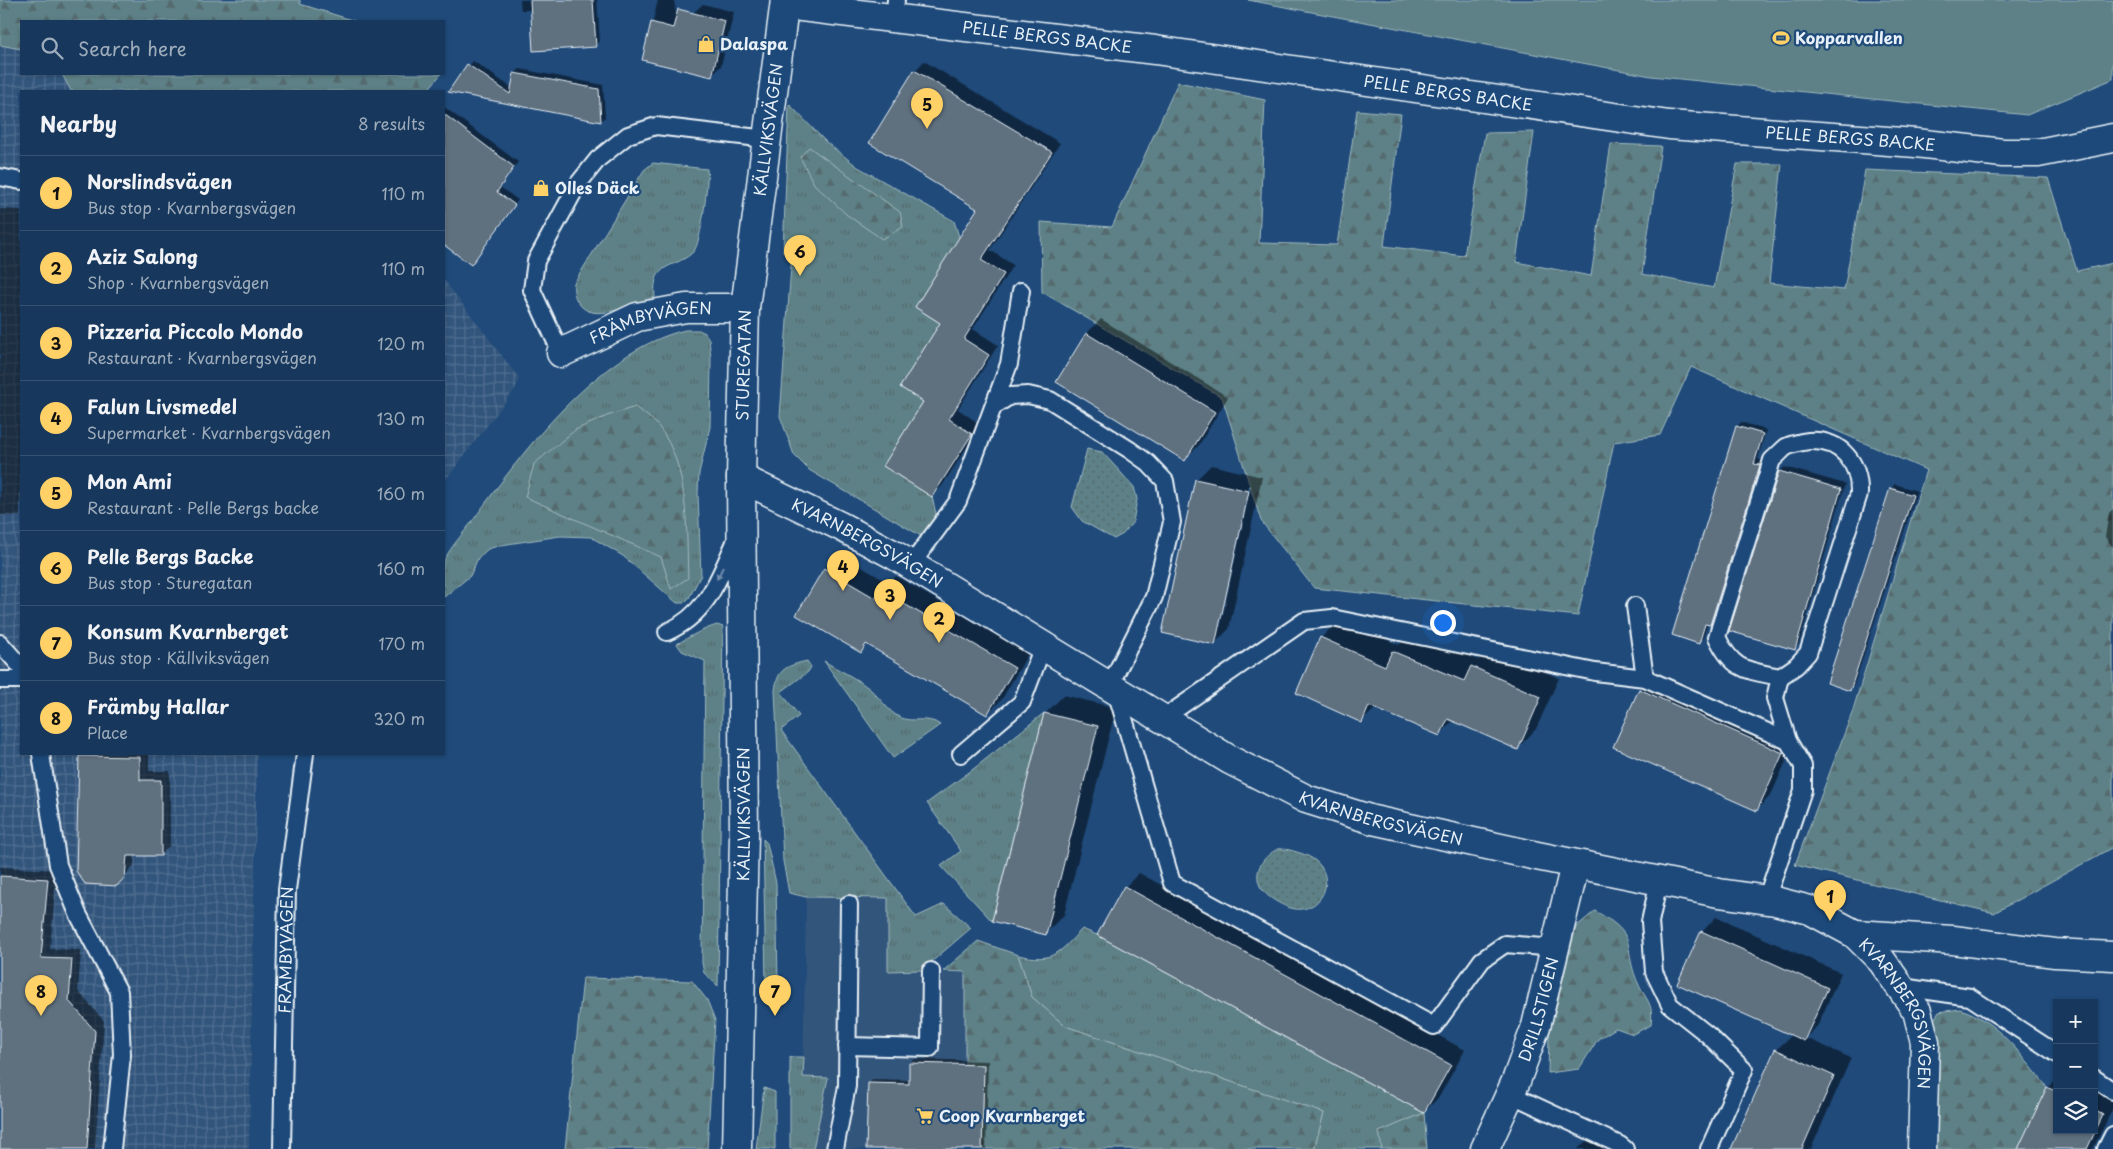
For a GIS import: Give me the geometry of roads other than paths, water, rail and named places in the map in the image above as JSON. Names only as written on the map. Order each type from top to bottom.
[{"type":"street","name":"PELLE BERGS BACKE","points":[[785,3],[895,9],[1155,50],[1669,125],[1916,143],[2003,153],[2038,152],[2113,138]]},
{"type":"street","name":"KÄLLVIKSVÄGEN","points":[[752,254],[785,3]]},
{"type":"street","name":"STUREGATAN","points":[[741,478],[745,308],[752,254]]},
{"type":"street","name":"FRÄMBYVÄGEN","points":[[561,353],[637,316],[686,308],[745,308]]},
{"type":"street","name":"KÄLLVIKSVÄGEN","points":[[737,1149],[744,835],[741,478]]},
{"type":"street","name":"KVARNBERGSVÄGEN","points":[[741,478],[840,526],[911,565],[1230,760],[1306,799],[1373,820],[1575,865],[1766,900],[1810,910],[1855,934],[1882,961],[1917,1011],[1925,1042],[1922,1149]]},
{"type":"street","name":"DRILLSTIGEN","points":[[1485,1149],[1510,1094],[1536,1026],[1575,865]]},
{"type":"street","points":[[1855,934],[1953,940],[2055,953],[2113,956]]},
{"type":"lane","points":[[561,353],[532,290],[536,261],[578,184],[598,159],[628,135],[656,126],[767,139]]},
{"type":"lane","points":[[0,177],[20,181]]},
{"type":"lane","points":[[911,565],[958,501],[1008,364],[1021,291]]},
{"type":"lane","points":[[994,406],[1010,396],[1028,395],[1050,400],[1130,450],[1148,463],[1165,481],[1172,522],[1154,597],[1112,689],[1172,883],[1434,1026],[1482,960],[1505,944],[1555,948]]},
{"type":"lane","points":[[1766,900],[1803,790],[1803,766],[1788,741],[1775,698],[1780,677],[1808,653],[1859,494],[1859,480],[1854,463],[1842,449],[1822,440],[1788,446],[1772,460],[1717,637],[1724,651],[1738,666],[1780,677]]},
{"type":"lane","points":[[668,632],[684,624],[707,602],[742,529]]},
{"type":"lane","points":[[1635,606],[1645,678]]},
{"type":"lane","points":[[1162,719],[1304,621],[1332,618],[1595,672],[1645,678],[1788,741]]},
{"type":"lane","points":[[0,643],[20,665]]},
{"type":"lane","points":[[961,754],[1022,702],[1044,646]]},
{"type":"lane","points":[[0,680],[20,680]]},
{"type":"lane","points":[[41,755],[58,865],[78,914],[119,992],[122,1055],[112,1149]]},
{"type":"lane","name":"FRÄMBYVÄGEN","points":[[282,1149],[287,890],[305,755]]},
{"type":"lane","points":[[1658,881],[1650,922],[1654,972],[1670,1005],[1708,1035],[1744,1070],[1709,1149]]},
{"type":"lane","points":[[834,1149],[847,1086],[849,904]]},
{"type":"lane","points":[[847,1046],[930,1048],[931,971]]},
{"type":"lane","points":[[1902,987],[1970,997],[2053,1051]]},
{"type":"lane","points":[[2098,1081],[2113,1090]]},
{"type":"lane","points":[[1510,1094],[1625,1149]]},
{"type":"lane","points":[[2106,1149],[2113,1135]]},
{"type":"place","name":"Kopparvallen","points":[[1781,38]]},
{"type":"place","name":"Dalaspa","points":[[706,44]]},
{"type":"place","name":"Mon Ami","points":[[927,129]]},
{"type":"place","name":"Olles Däck","points":[[541,188]]},
{"type":"place","name":"Pelle Bergs Backe","points":[[800,276]]},
{"type":"place","name":"Falun Livsmedel","points":[[843,591]]},
{"type":"place","name":"Pizzeria Piccolo Mondo","points":[[890,620]]},
{"type":"place","name":"Aziz Salong","points":[[939,643]]},
{"type":"place","name":"Norslindsvägen","points":[[1830,921]]},
{"type":"place","name":"Främby Hallar","points":[[41,1016]]},
{"type":"place","name":"Konsum Kvarnberget","points":[[775,1016]]},
{"type":"place","name":"Coop Kvarnberget","points":[[925,1116]]}]
